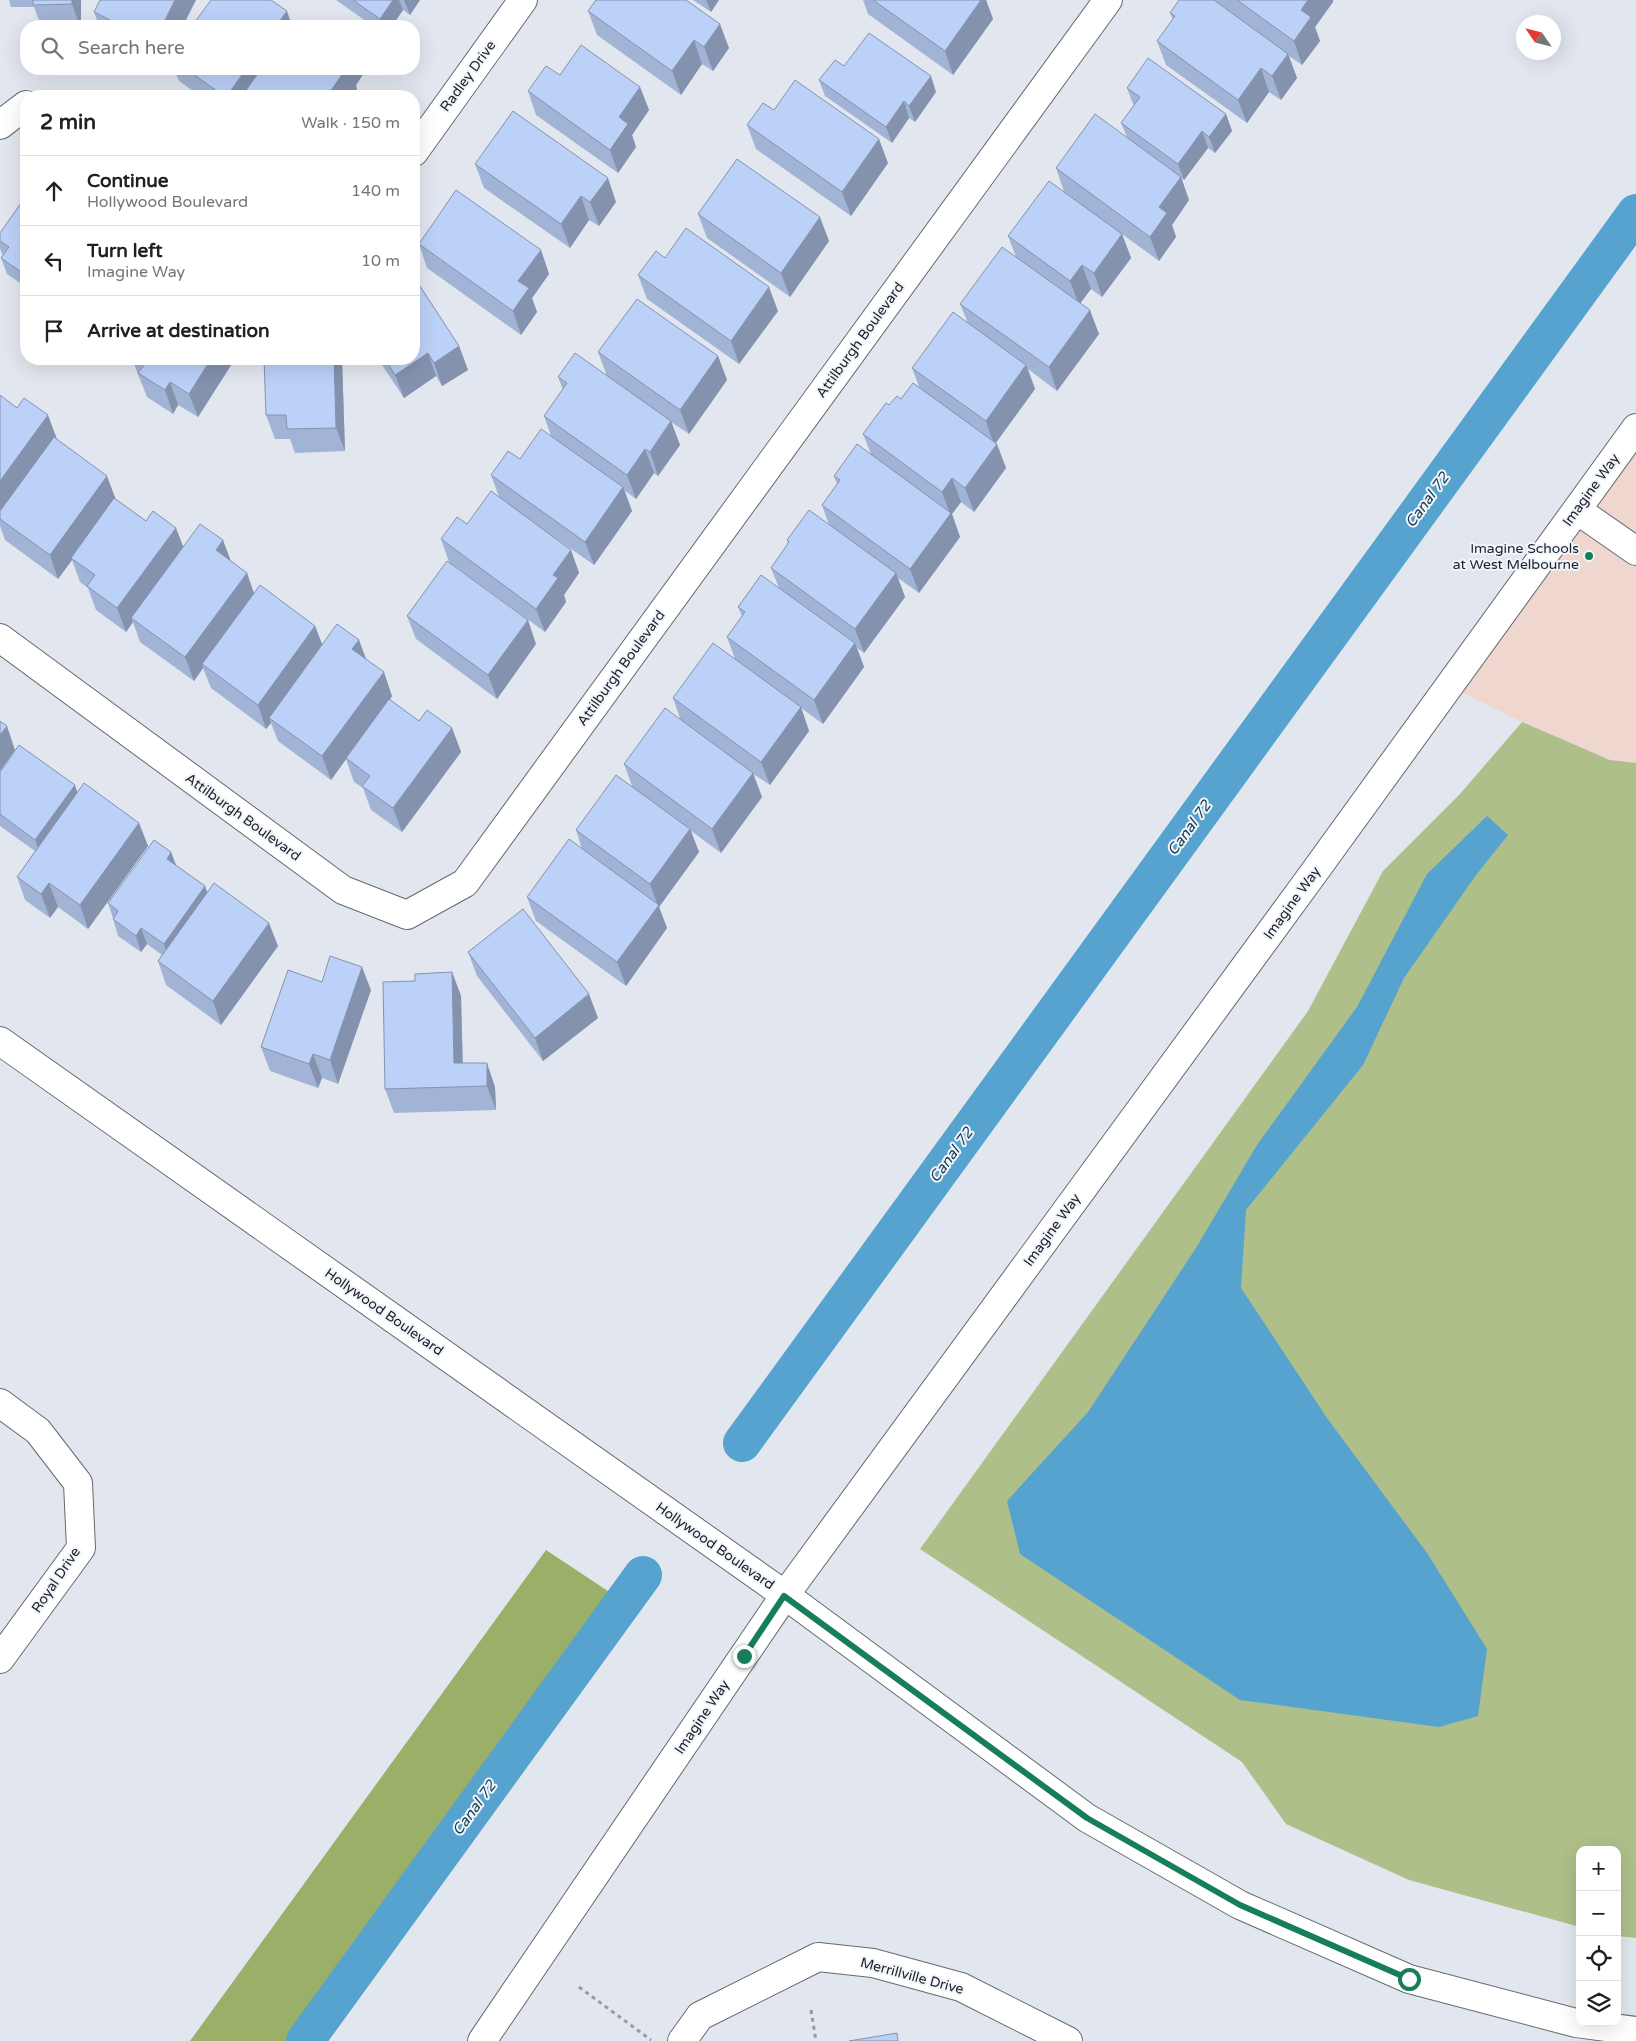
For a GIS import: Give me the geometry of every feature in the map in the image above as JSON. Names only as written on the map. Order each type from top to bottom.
[{"type":"street","name":"Radley Drive","points":[[420,144],[523,0]]},
{"type":"street","name":"Attilburgh Boulevard","points":[[0,638],[343,890],[407,915],[465,883],[1108,0]]},
{"type":"street","points":[[0,125],[20,110]]},
{"type":"street","name":"Imagine Way","points":[[482,2041],[784,1596],[1316,870],[1636,428]]},
{"type":"street","points":[[1576,510],[1636,551]]},
{"type":"street","name":"Hollywood Boulevard","points":[[0,1041],[784,1596],[1087,1818],[1240,1905],[1409,1979],[1567,2032],[1636,2031]]},
{"type":"street","name":"Royal Drive","points":[[0,1404],[38,1431],[78,1483],[81,1548],[0,1659]]},
{"type":"street","name":"Merrillville Drive","points":[[682,2041],[700,2016],[818,1957],[873,1963],[961,1987],[1068,2041]]},
{"type":"path","points":[[579,1987],[653,2041]]},
{"type":"path","points":[[811,2010],[816,2041]]},
{"type":"shaded area","name":"Imagine Schools at West Melbourne","points":[[1636,426],[1636,763],[1611,760],[1522,722],[1449,686]]},
{"type":"green space","points":[[1522,722],[1610,760],[1636,763],[1636,1938],[1621,1936],[1621,1846],[1576,1846],[1576,1926],[1409,1880],[1286,1824],[1242,1762],[920,1549],[1308,1011],[1383,871],[1460,794]]},
{"type":"green space","points":[[546,1550],[638,1611],[327,2041],[190,2041]]},
{"type":"water","points":[[1487,816],[1508,835],[1476,875],[1404,978],[1363,1065],[1246,1210],[1241,1288],[1327,1418],[1427,1553],[1487,1649],[1478,1716],[1439,1727],[1240,1700],[1020,1554],[1007,1501],[1088,1412],[1196,1248],[1257,1145],[1357,1007],[1427,874]]},
{"type":"building","points":[[33,0],[72,0],[72,4],[33,5]]},
{"type":"building","points":[[100,0],[175,0],[165,20],[110,20],[94,12]]},
{"type":"building","points":[[211,0],[271,0],[287,11],[280,20],[196,20]]},
{"type":"building","points":[[353,0],[393,0],[380,19]]},
{"type":"building","points":[[596,0],[686,0],[720,24],[704,47],[694,40],[672,71],[588,11]]},
{"type":"building","points":[[873,0],[981,0],[945,51]]},
{"type":"building","points":[[1179,0],[1214,0],[1288,54],[1272,76],[1261,68],[1238,100],[1157,41],[1175,16],[1170,13]]},
{"type":"building","points":[[1237,0],[1308,0],[1301,10],[1311,17],[1294,41]]},
{"type":"building","points":[[869,33],[931,76],[909,106],[904,101],[886,127],[819,80],[835,60],[844,66]]},
{"type":"building","points":[[581,45],[640,87],[619,117],[628,124],[610,150],[528,91],[546,66],[560,75]]},
{"type":"building","points":[[1148,58],[1226,114],[1209,137],[1202,131],[1178,164],[1121,123],[1140,97],[1127,88]]},
{"type":"building","points":[[194,75],[242,75],[231,90],[216,90]]},
{"type":"building","points":[[257,75],[342,75],[331,90],[246,90]]},
{"type":"building","points":[[795,80],[879,139],[842,192],[747,125],[763,103],[774,110]]},
{"type":"building","points":[[513,111],[608,178],[590,202],[581,196],[561,224],[475,164]]},
{"type":"building","points":[[1095,114],[1181,177],[1159,207],[1167,213],[1150,237],[1056,168]]},
{"type":"building","points":[[737,159],[820,217],[781,273],[698,214]]},
{"type":"building","points":[[1049,181],[1122,234],[1094,273],[1082,265],[1070,281],[1008,236]]},
{"type":"building","points":[[456,190],[541,250],[518,281],[529,288],[513,311],[420,245]]},
{"type":"building","points":[[20,205],[20,271],[1,258],[9,247],[0,241],[0,233]]},
{"type":"building","points":[[686,228],[769,287],[731,341],[638,275],[656,251],[665,258]]},
{"type":"building","points":[[1002,247],[1090,310],[1049,367],[960,304]]},
{"type":"building","points":[[420,286],[459,346],[434,363],[428,353],[420,358]]},
{"type":"building","points":[[637,299],[718,356],[680,410],[598,352]]},
{"type":"building","points":[[953,312],[1026,365],[986,421],[912,368]]},
{"type":"building","points":[[575,353],[671,421],[650,452],[645,449],[627,475],[544,416],[567,383],[558,377]]},
{"type":"building","points":[[144,365],[207,365],[189,394],[170,382],[165,390],[138,373]]},
{"type":"building","points":[[264,365],[334,365],[336,428],[287,429],[286,415],[266,415]]},
{"type":"building","points":[[389,365],[410,365],[395,375]]},
{"type":"building","points":[[913,383],[997,444],[965,488],[952,478],[942,492],[863,434],[886,403],[889,405],[897,396],[901,399]]},
{"type":"building","points":[[0,395],[17,408],[24,398],[48,415],[0,481]]},
{"type":"building","points":[[541,429],[623,487],[585,542],[491,475],[508,451],[520,459]]},
{"type":"building","points":[[54,437],[107,476],[50,555],[0,519],[0,511]]},
{"type":"building","points":[[857,444],[951,513],[910,569],[822,505],[840,480],[834,476]]},
{"type":"building","points":[[491,491],[571,550],[553,575],[558,578],[536,609],[441,539],[457,517],[467,524]]},
{"type":"building","points":[[114,498],[146,521],[153,511],[176,528],[117,608],[87,586],[95,575],[71,558]]},
{"type":"building","points":[[809,510],[896,573],[855,629],[771,568],[789,542],[787,540]]},
{"type":"building","points":[[200,524],[223,540],[216,550],[247,573],[185,657],[131,618]]},
{"type":"building","points":[[447,561],[528,620],[488,675],[407,616]]},
{"type":"building","points":[[761,575],[855,643],[814,700],[727,637],[745,612],[738,607]]},
{"type":"building","points":[[260,585],[315,626],[258,705],[202,664]]},
{"type":"building","points":[[337,624],[359,640],[352,649],[384,672],[322,756],[269,718]]},
{"type":"building","points":[[713,643],[801,707],[761,762],[673,698]]},
{"type":"building","points":[[389,699],[419,721],[427,710],[452,728],[393,808],[362,786],[370,776],[346,758]]},
{"type":"building","points":[[665,708],[753,773],[712,829],[624,764]]},
{"type":"building","points":[[0,721],[7,726],[0,735]]},
{"type":"building","points":[[19,745],[75,785],[35,840],[0,814],[0,772]]},
{"type":"building","points":[[616,775],[690,829],[650,884],[576,830]]},
{"type":"building","points":[[84,783],[139,823],[80,905],[49,883],[41,894],[17,877]]},
{"type":"building","points":[[569,839],[659,905],[617,962],[527,897]]},
{"type":"building","points":[[154,840],[171,852],[167,859],[205,886],[164,944],[141,928],[136,936],[113,919],[118,911],[108,903]]},
{"type":"building","points":[[214,883],[269,923],[213,1001],[158,961]]},
{"type":"building","points":[[523,909],[589,994],[535,1038],[468,952]]},
{"type":"building","points":[[330,956],[362,967],[330,1060],[313,1054],[309,1064],[261,1047],[288,970],[322,982]]},
{"type":"building","points":[[452,972],[454,1063],[487,1063],[487,1086],[385,1089],[383,982],[415,981],[415,974]]},
{"type":"building","points":[[897,2033],[898,2041],[849,2041]]},
{"type":"waterway","name":"Canal 72","points":[[742,1443],[1636,213]]},
{"type":"waterway","name":"Canal 72","points":[[305,2041],[643,1575]]},
{"type":"place","name":"Imagine Schools at West Melbourne","points":[[1589,556]]},
{"type":"route","points":[[744,1656],[784,1596],[1087,1818],[1240,1905],[1409,1979]]}]
